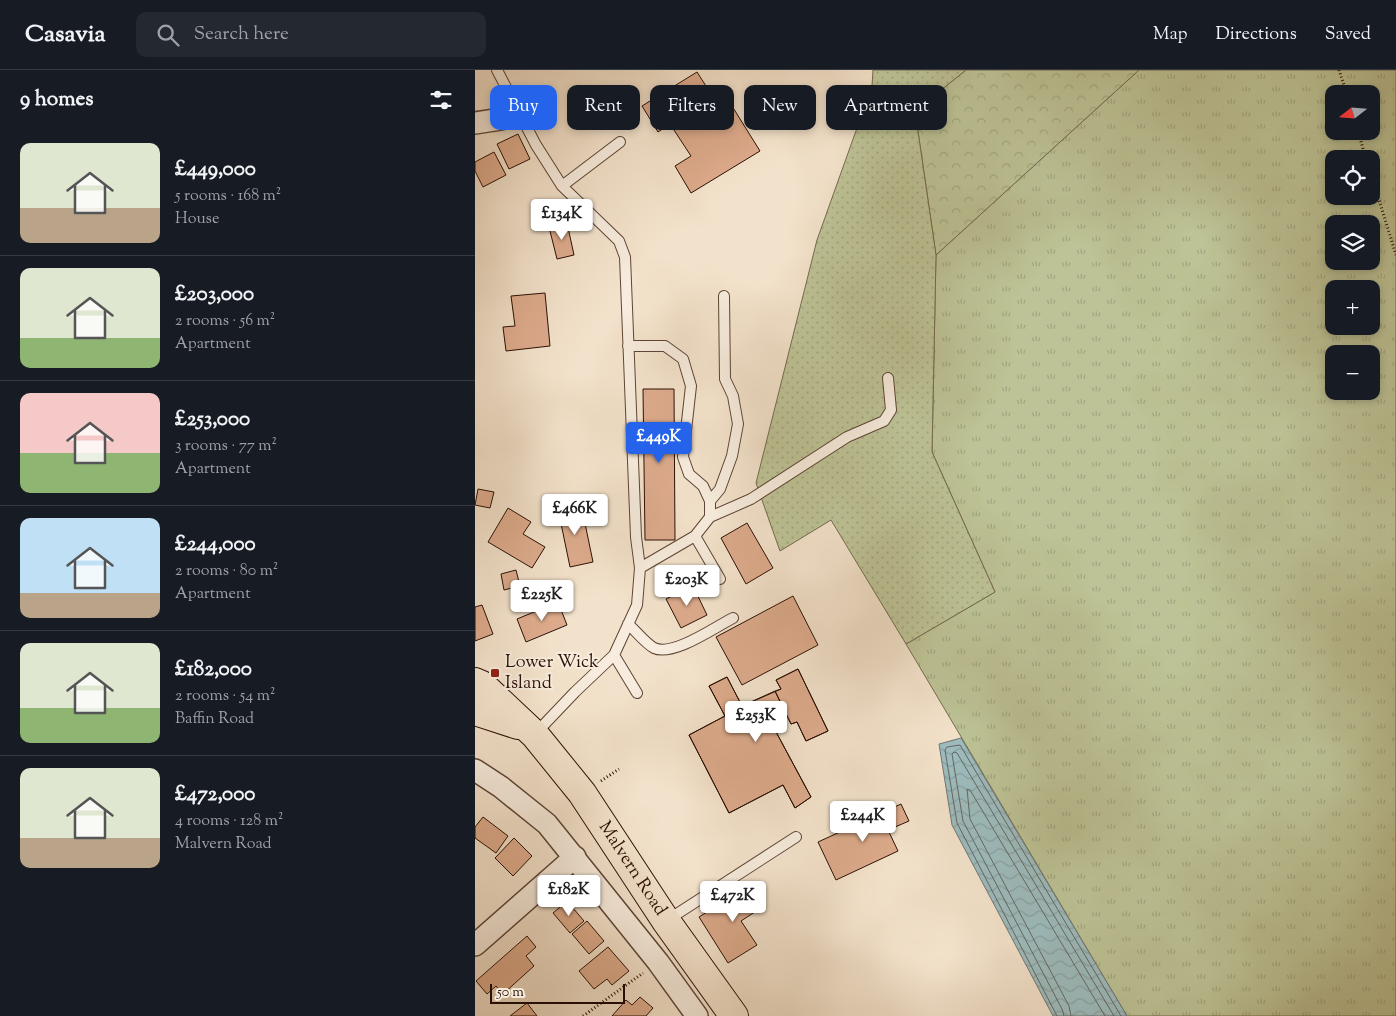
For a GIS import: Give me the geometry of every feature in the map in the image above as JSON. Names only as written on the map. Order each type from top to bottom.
[{"type":"main road","name":"Malvern Road","points":[[475,682],[482,686],[530,731],[598,814],[665,921],[734,1016]]},
{"type":"main road","points":[[475,710],[530,731]]},
{"type":"street","points":[[476,116],[490,118]]},
{"type":"street","points":[[475,770],[501,787],[547,824],[658,962],[697,1016]]},
{"type":"street","points":[[475,945],[575,857]]},
{"type":"lane","points":[[497,70],[536,145],[562,186],[619,241],[625,257],[640,568],[637,605],[615,656],[530,731]]},
{"type":"lane","points":[[562,186],[620,142]]},
{"type":"lane","points":[[710,501],[720,489],[732,456],[738,424],[733,396],[725,379],[724,296]]},
{"type":"lane","points":[[628,346],[665,346],[683,359],[691,386],[683,457],[689,474],[703,486],[710,501],[710,517]]},
{"type":"lane","points":[[640,568],[695,536],[710,517],[751,499],[847,437],[884,421],[891,410],[889,378]]},
{"type":"lane","points":[[695,536],[719,579]]},
{"type":"lane","points":[[628,624],[654,648],[667,651],[733,618]]},
{"type":"lane","points":[[615,656],[637,693]]},
{"type":"lane","points":[[665,921],[796,837]]},
{"type":"path","points":[[1339,70],[1344,85]]},
{"type":"path","points":[[1380,203],[1396,255]]},
{"type":"path","points":[[583,1016],[658,962]]},
{"type":"green space","points":[[873,70],[966,70],[947,85],[872,85]]},
{"type":"green space","points":[[966,70],[1139,70],[936,255],[918,130],[947,130],[947,85]]},
{"type":"green space","points":[[1139,70],[1396,70],[1396,1016],[1127,1016],[906,644],[995,592],[932,452],[936,255]]},
{"type":"green space","points":[[856,130],[918,130],[936,255],[932,452],[995,592],[906,644],[831,520],[780,551],[756,483],[817,240]]},
{"type":"water","points":[[961,738],[1127,1016],[1053,1016],[952,825],[939,744]]},
{"type":"building","points":[[697,72],[705,85],[676,85]]},
{"type":"building","points":[[650,101],[650,119],[642,106]]},
{"type":"building","points":[[734,109],[744,125],[744,130],[747,130],[760,151],[691,193],[675,166],[691,156],[674,130],[734,130]]},
{"type":"building","points":[[518,134],[530,159],[509,169],[497,144]]},
{"type":"building","points":[[494,152],[506,175],[483,187],[475,171],[475,162]]},
{"type":"building","points":[[567,223],[574,255],[557,259],[549,227]]},
{"type":"building","points":[[545,293],[550,346],[506,351],[503,327],[515,326],[511,296]]},
{"type":"building","points":[[643,389],[674,389],[675,540],[645,540]]},
{"type":"building","points":[[478,489],[494,492],[490,508],[475,505]]},
{"type":"building","points":[[581,504],[593,562],[570,567],[558,509]]},
{"type":"building","points":[[508,508],[531,522],[523,534],[545,547],[532,568],[488,542]]},
{"type":"building","points":[[747,523],[773,568],[746,584],[721,538]]},
{"type":"building","points":[[516,570],[520,586],[504,590],[501,574]]},
{"type":"building","points":[[693,586],[707,615],[681,628],[666,599]]},
{"type":"building","points":[[793,596],[818,645],[742,685],[716,637]]},
{"type":"building","points":[[558,602],[567,625],[526,642],[517,619]]},
{"type":"building","points":[[482,605],[493,634],[475,641],[475,607]]},
{"type":"building","points":[[798,669],[828,731],[806,741],[797,722],[791,724],[784,710],[768,717],[811,797],[795,808],[783,785],[729,813],[689,735],[725,716],[709,686],[727,677],[742,706],[781,689],[776,680]]},
{"type":"building","points":[[798,669],[828,731],[806,741],[797,722],[791,724],[775,691],[781,689],[776,680]]},
{"type":"building","points":[[727,677],[742,706],[775,691],[784,710],[768,717],[811,797],[795,808],[783,785],[729,813],[689,735],[725,716],[709,686]]},
{"type":"building","points":[[901,804],[909,821],[888,830],[898,851],[836,880],[818,842]]},
{"type":"building","points":[[483,817],[508,836],[496,853],[475,838],[475,827]]},
{"type":"building","points":[[514,838],[532,856],[513,876],[495,858]]},
{"type":"building","points":[[751,884],[764,906],[741,921],[757,945],[728,963],[699,917]]},
{"type":"building","points":[[567,901],[584,921],[570,933],[553,913]]},
{"type":"building","points":[[587,921],[604,941],[589,954],[572,934]]},
{"type":"building","points":[[527,936],[536,947],[526,956],[534,966],[503,994],[496,986],[487,994],[476,981]]},
{"type":"building","points":[[608,947],[629,971],[612,985],[607,979],[594,989],[579,971]]},
{"type":"building","points":[[640,997],[653,1008],[646,1016],[612,1016],[626,1000],[632,1005]]},
{"type":"building","points":[[527,1003],[537,1016],[510,1016]]},
{"type":"place","name":"Lower Wick Island","points":[[495,673]]}]
